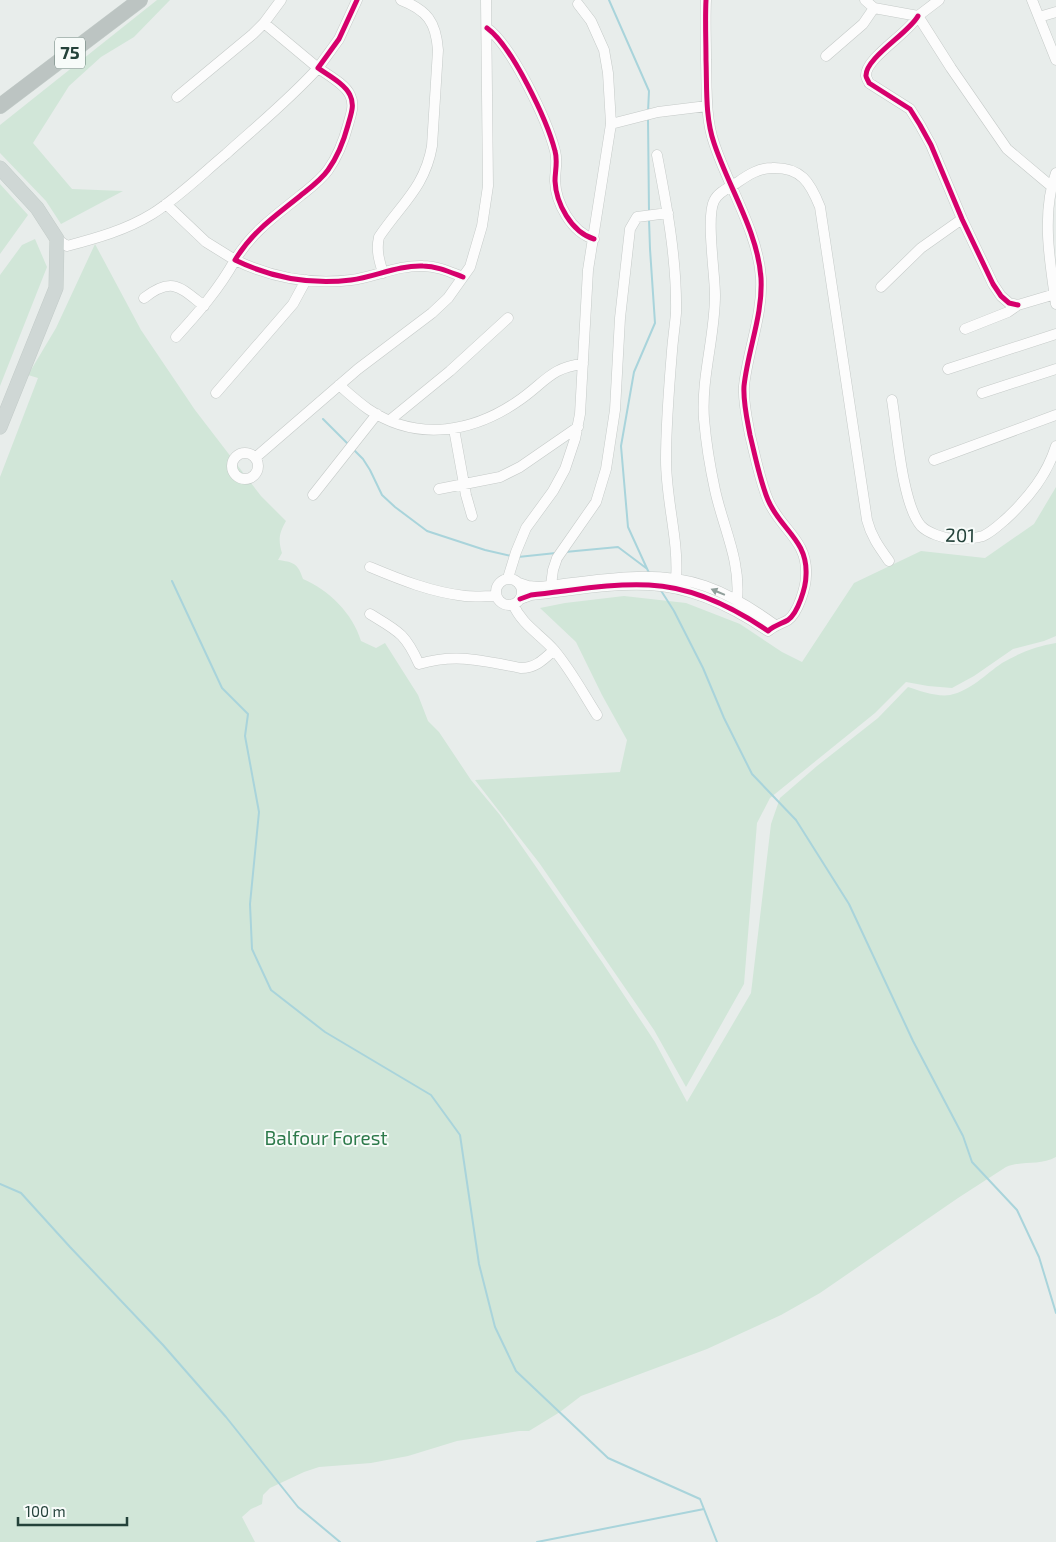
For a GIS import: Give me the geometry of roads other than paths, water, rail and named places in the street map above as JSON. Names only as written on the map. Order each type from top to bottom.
[{"type":"highway","name":"75","points":[[0,106],[140,0]]},
{"type":"main road","points":[[0,168],[37,208],[57,239],[56,288],[0,427]]},
{"type":"street","points":[[177,97],[264,23],[282,0]]},
{"type":"street","points":[[57,239],[67,246],[107,235],[153,214],[166,204],[302,87],[339,39],[357,0]]},
{"type":"street","points":[[383,273],[378,256],[377,245],[379,236],[422,179],[430,159],[432,146],[438,50],[437,38],[432,22],[425,14],[419,8],[401,0]]},
{"type":"street","points":[[256,458],[382,349],[432,313],[448,298],[470,267],[482,226],[488,186],[486,0]]},
{"type":"street","points":[[671,582],[772,628],[789,619],[799,602],[804,589],[806,564],[800,544],[779,520],[768,499],[750,436],[744,404],[744,387],[761,300],[761,276],[753,242],[713,142],[707,106],[706,0]]},
{"type":"street","points":[[865,0],[874,8],[918,16],[1007,149],[1051,186]]},
{"type":"street","points":[[939,0],[918,16],[914,25],[884,49],[868,68],[866,77],[869,83],[910,109],[931,145],[962,219],[993,284],[1000,296],[1009,303],[1018,306]]},
{"type":"street","points":[[1032,0],[1056,60]]},
{"type":"street","points":[[508,578],[526,528],[553,491],[565,469],[578,427],[582,392],[588,270],[611,124],[608,73],[604,50],[591,22],[578,4]]},
{"type":"street","points":[[826,56],[863,24],[874,8]]},
{"type":"street","points":[[1039,17],[1056,12]]},
{"type":"street","points":[[176,337],[220,286],[254,233],[328,171],[344,139],[353,103],[349,93],[264,23]]},
{"type":"street","points":[[487,28],[501,41],[533,94],[555,151],[557,164],[555,180],[559,202],[568,218],[582,233],[594,239]]},
{"type":"street","points":[[611,124],[658,112],[707,106]]},
{"type":"street","points":[[657,156],[668,213],[676,314],[668,404],[666,462],[671,521],[676,541],[678,562],[671,582]]},
{"type":"street","points":[[736,600],[739,584],[735,559],[715,490],[704,420],[703,393],[712,335],[715,295],[712,216],[714,200],[722,192],[753,172],[768,168],[793,170],[805,178],[814,192],[820,207],[867,520],[875,541],[889,561]]},
{"type":"street","points":[[965,329],[1008,312],[1018,306],[1055,299],[1049,254],[1048,206],[1051,186],[1056,174]]},
{"type":"street","points":[[166,204],[206,242],[235,260],[276,277],[306,280],[349,280],[400,268],[422,266],[435,267],[463,276]]},
{"type":"street","points":[[551,585],[557,558],[596,502],[606,469],[615,410],[620,318],[630,229],[637,218],[668,213]]},
{"type":"street","points":[[881,287],[921,248],[962,219]]},
{"type":"street","points":[[216,393],[294,304],[306,280]]},
{"type":"street","points":[[144,298],[156,289],[168,285],[176,286],[204,306]]},
{"type":"street","points":[[390,420],[450,372],[508,318]]},
{"type":"street","points":[[948,369],[1056,334]]},
{"type":"street","points":[[339,385],[376,414],[390,420],[412,428],[454,429],[490,418],[522,398],[553,372],[563,367],[583,364]]},
{"type":"street","points":[[982,393],[1056,369]]},
{"type":"street","name":"201","points":[[892,400],[906,492],[913,513],[922,526],[931,533],[947,538],[967,539],[984,535],[998,526],[1021,504],[1039,482],[1052,460],[1056,446]]},
{"type":"street","points":[[313,495],[376,414]]},
{"type":"street","points":[[934,460],[1056,415]]},
{"type":"street","points":[[439,489],[500,477],[520,467],[578,427]]},
{"type":"street","points":[[454,429],[464,485],[472,516]]},
{"type":"street","points":[[370,567],[431,590],[466,596],[496,596]]},
{"type":"street","points":[[633,581],[531,595],[505,604],[501,603],[496,596],[498,584],[508,578],[528,586],[633,581],[671,582],[704,586],[736,600],[751,608],[772,628]]},
{"type":"street","points":[[519,583],[522,590],[517,601],[521,618],[565,663],[597,715]]},
{"type":"street","points":[[370,614],[405,637],[419,664],[435,659],[455,657],[529,668],[538,664],[554,650]]},
{"type":"waterway","points":[[609,0],[649,91],[648,112]]},
{"type":"waterway","points":[[648,119],[649,212]]},
{"type":"waterway","points":[[649,219],[655,323],[634,372],[621,446],[628,527],[649,573]]},
{"type":"waterway","points":[[323,419],[348,444]]},
{"type":"waterway","points":[[353,449],[370,470],[382,495],[427,531],[485,550],[511,556]]},
{"type":"waterway","points":[[565,552],[618,547],[646,568]]},
{"type":"waterway","points":[[518,557],[556,553]]},
{"type":"waterway","points":[[172,581],[222,688],[248,714],[245,736],[259,812],[250,904],[252,949],[271,990],[325,1032],[431,1095],[460,1135],[479,1264],[495,1327],[516,1371],[608,1458],[700,1499],[717,1542]]},
{"type":"waterway","points":[[660,589],[674,611],[703,668],[724,718],[752,774],[796,820],[849,904],[913,1041],[963,1136],[972,1162],[1017,1210],[1039,1257],[1056,1313]]},
{"type":"waterway","points":[[0,1184],[21,1193],[163,1345],[226,1417],[298,1507],[340,1542]]},
{"type":"waterway","points":[[537,1542],[704,1509]]},
{"type":"park label","name":"Balfour Forest","points":[[326,1138]]}]
